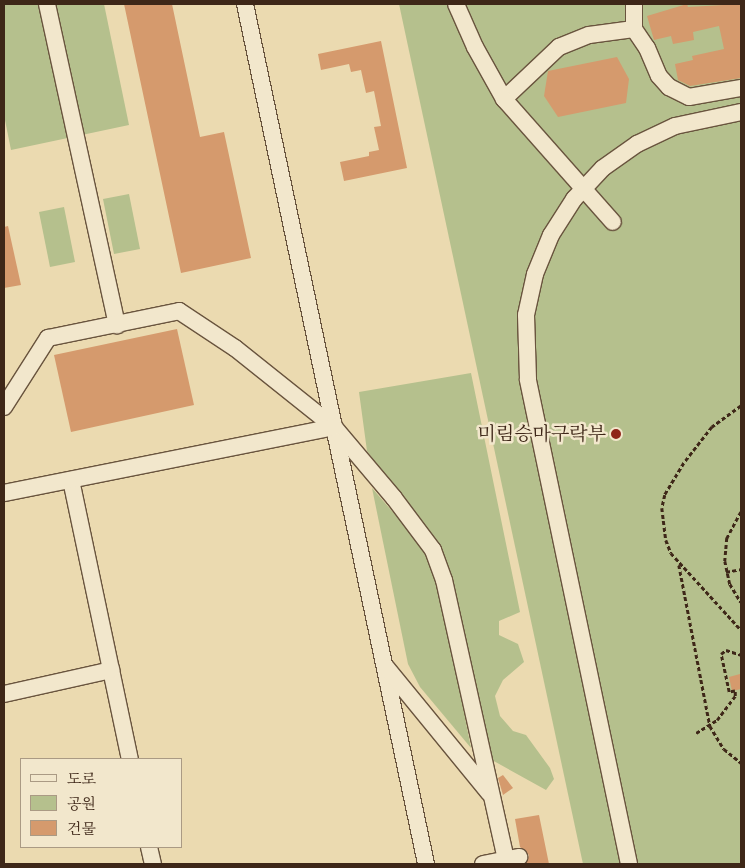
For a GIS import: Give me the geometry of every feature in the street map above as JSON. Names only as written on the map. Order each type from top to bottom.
[{"type":"street","points":[[46,4],[117,325]]},
{"type":"street","points":[[245,4],[426,864]]},
{"type":"street","points":[[456,4],[475,47],[504,99],[613,222]]},
{"type":"street","points":[[634,4],[634,29],[647,48],[659,76],[669,87],[689,97],[741,88]]},
{"type":"street","points":[[504,99],[559,47],[589,35],[634,29]]},
{"type":"street","points":[[629,864],[525,358],[526,315],[535,274],[551,235],[583,188],[620,155],[656,134],[696,119],[741,112]]},
{"type":"street","points":[[4,407],[48,338],[179,311],[235,348],[334,427],[394,498],[433,550],[444,580],[491,794],[511,860],[483,864]]},
{"type":"street","points":[[4,493],[334,427]]},
{"type":"street","points":[[71,480],[130,758]]},
{"type":"street","points":[[384,664],[491,794]]},
{"type":"street","points":[[4,694],[111,670]]},
{"type":"street","points":[[149,848],[153,864]]},
{"type":"path","points":[[741,406],[712,427],[684,463],[665,495],[662,508],[666,540],[679,564],[741,630]]},
{"type":"path","points":[[741,512],[728,538],[726,572],[741,602]]},
{"type":"path","points":[[679,564],[710,726],[724,750],[741,763]]},
{"type":"path","points":[[726,572],[741,569]]},
{"type":"path","points":[[696,732],[710,726],[735,696],[735,691],[729,692],[721,654],[726,650],[741,655]]},
{"type":"green space","points":[[4,4],[104,4],[129,125],[11,150],[4,115]]},
{"type":"green space","name":"미림승마구락부","points":[[399,4],[741,4],[741,864],[583,864]]},
{"type":"green space","points":[[129,194],[140,249],[114,254],[103,199]]},
{"type":"green space","points":[[64,207],[75,262],[50,267],[39,212]]},
{"type":"green space","points":[[471,373],[520,612],[499,621],[499,635],[518,644],[524,662],[503,680],[495,696],[500,716],[513,731],[526,735],[550,768],[554,779],[546,790],[492,760],[450,578],[436,545],[367,451],[359,392]]},
{"type":"green space","points":[[372,488],[425,549],[438,579],[471,748],[420,687],[408,664]]},
{"type":"building","points":[[124,4],[172,4],[200,137],[224,132],[251,258],[181,273]]},
{"type":"building","points":[[687,4],[688,7],[741,4],[741,78],[690,86],[678,80],[675,64],[693,60],[692,56],[724,49],[719,26],[693,32],[694,40],[673,44],[671,36],[654,40],[647,16]]},
{"type":"building","points":[[381,41],[407,168],[344,181],[340,162],[369,156],[369,152],[379,150],[374,127],[381,126],[374,91],[366,93],[361,70],[351,72],[349,64],[321,70],[318,54]]},
{"type":"building","points":[[617,57],[629,79],[626,103],[558,117],[544,96],[548,71]]},
{"type":"building","points":[[8,226],[21,285],[4,288],[4,227]]},
{"type":"building","points":[[177,329],[194,405],[71,432],[54,355]]},
{"type":"building","points":[[740,674],[741,689],[732,691],[729,677]]},
{"type":"building","points":[[503,775],[513,788],[503,795],[498,778]]},
{"type":"building","points":[[539,815],[549,864],[526,864],[529,855],[520,847],[515,819]]},
{"type":"place","name":"미림승마구락부","points":[[616,434]]}]
